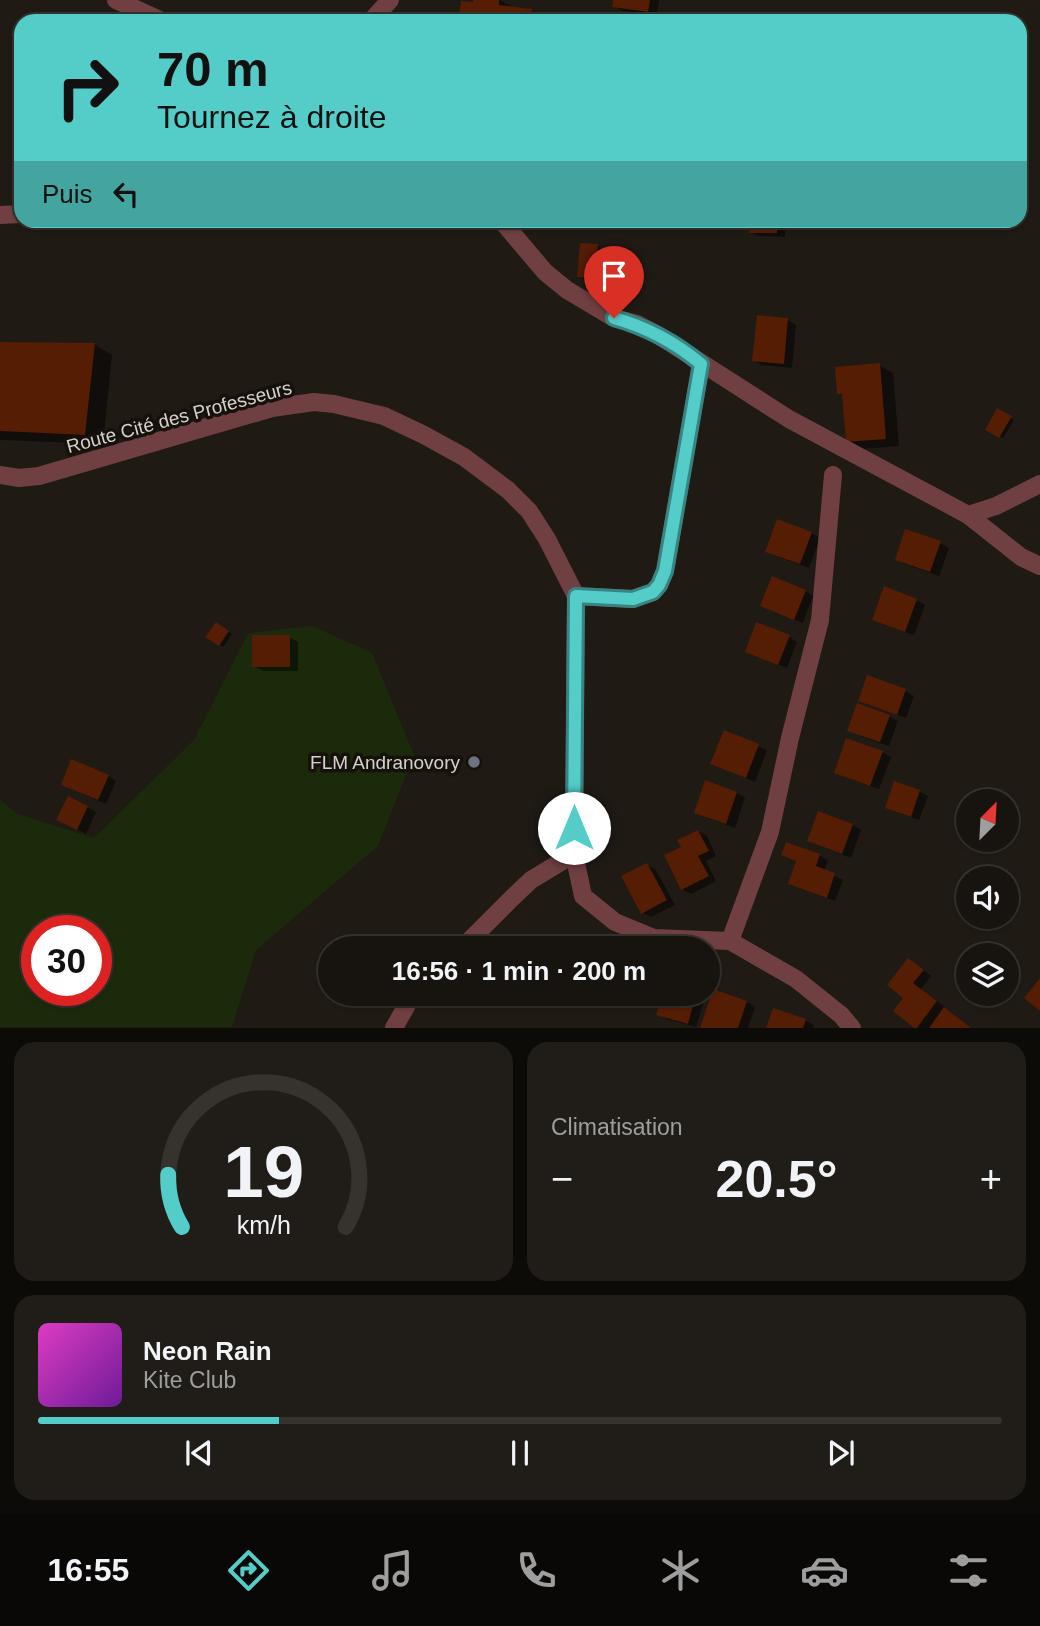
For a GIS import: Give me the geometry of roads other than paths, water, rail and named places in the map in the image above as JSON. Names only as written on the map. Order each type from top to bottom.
[{"type":"street","points":[[116,0],[147,14]]},
{"type":"street","points":[[377,14],[390,0]]},
{"type":"street","points":[[508,228],[545,271],[567,290],[614,318],[637,324],[658,335],[789,419],[968,515],[1021,557],[1040,566]]},
{"type":"street","points":[[576,596],[633,599],[647,595],[659,585],[665,571],[701,364]]},
{"type":"street","name":"Route Cité des Professeurs","points":[[0,475],[19,478],[39,476],[272,408],[314,402],[384,416],[464,457],[508,490],[530,511],[547,538],[576,596],[574,854],[583,896],[615,922],[654,938],[730,941]]},
{"type":"street","points":[[833,475],[820,620],[790,737],[770,832],[730,941],[796,979],[852,1027]]},
{"type":"street","points":[[968,515],[996,506],[1040,484]]},
{"type":"street","points":[[474,936],[531,880],[574,854]]},
{"type":"street","points":[[394,1027],[406,1006]]},
{"type":"place","name":"FLM Andranovory","points":[[474,762]]}]
